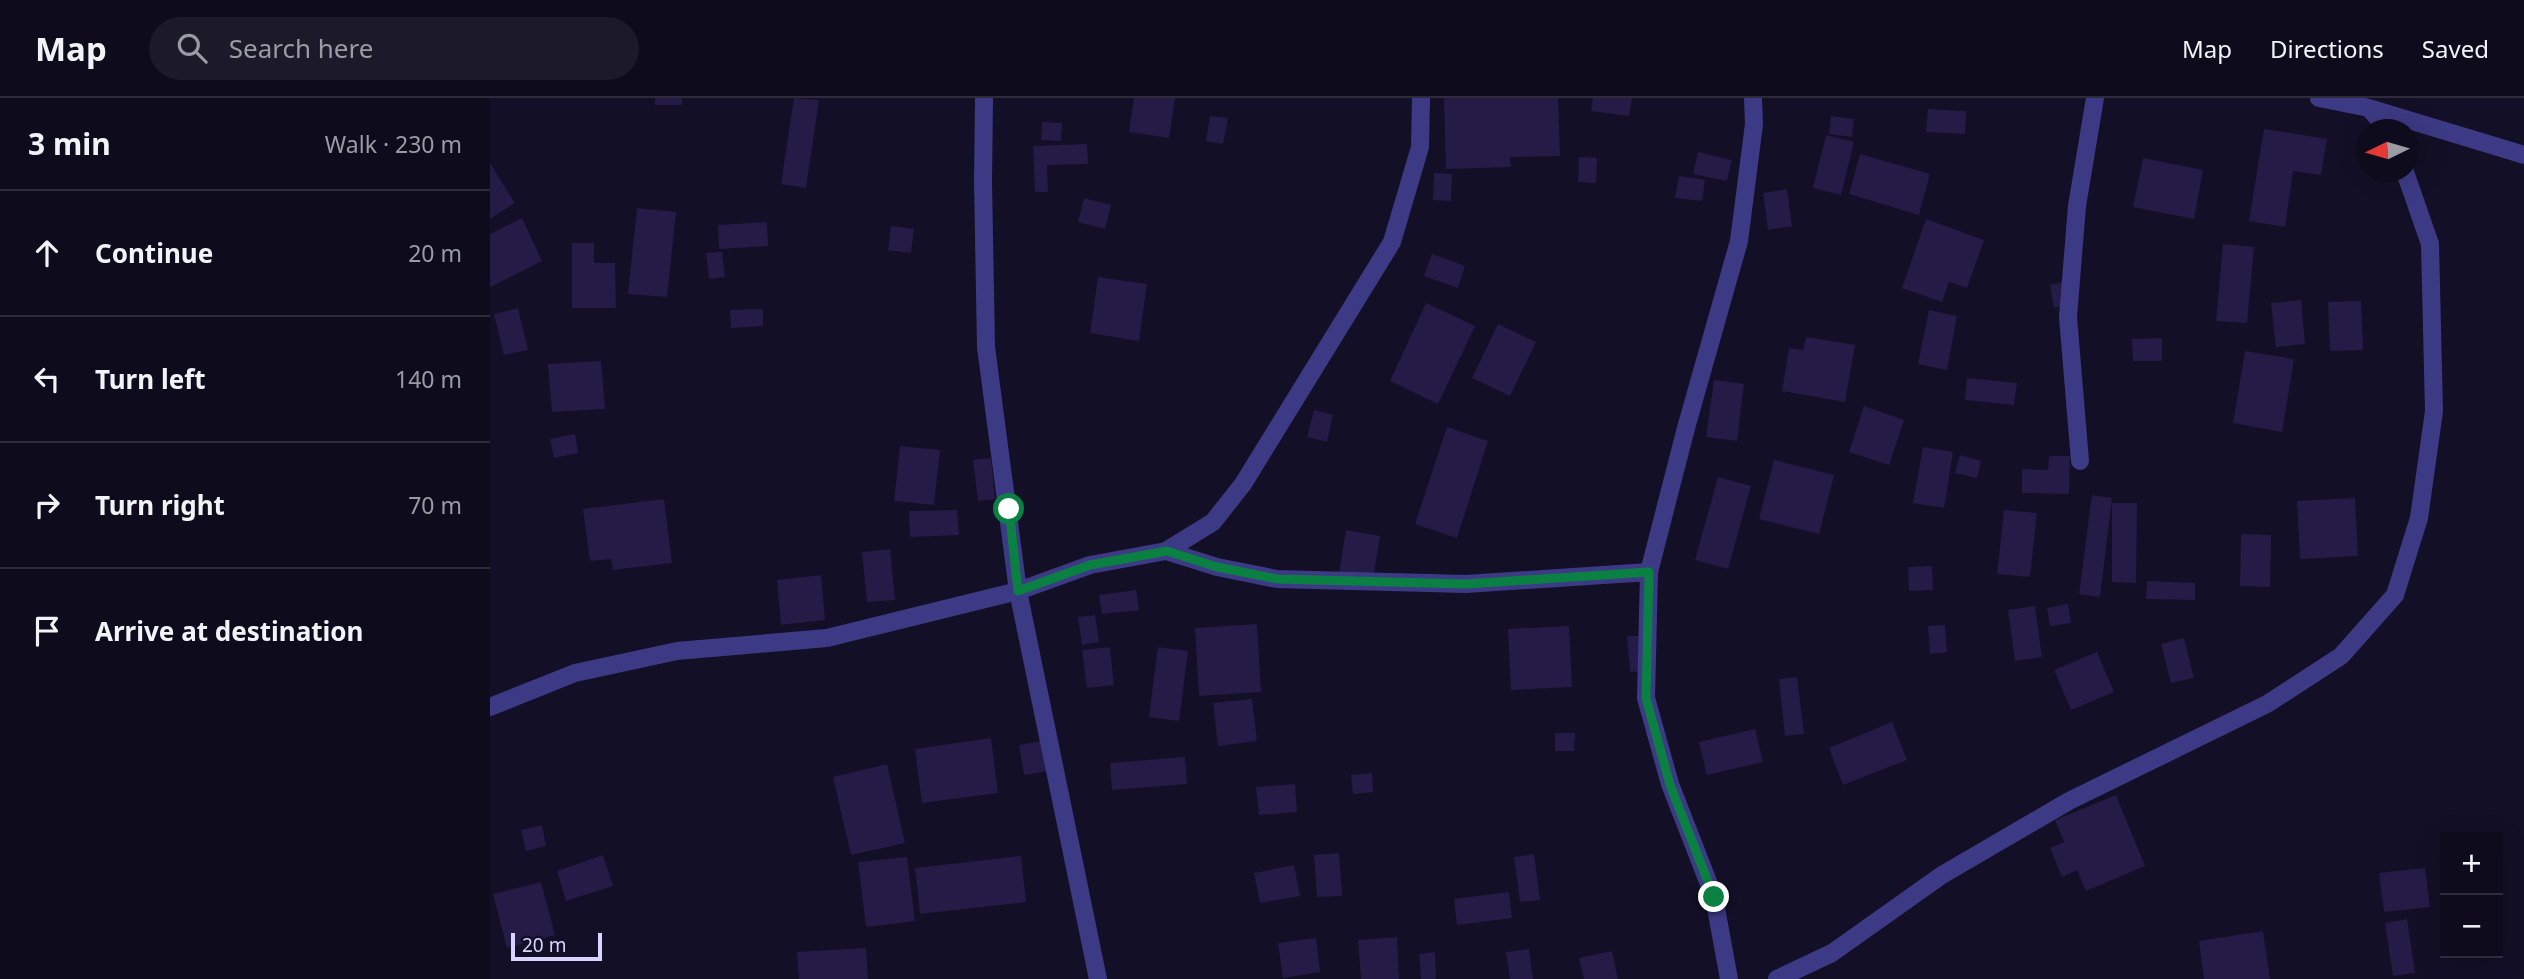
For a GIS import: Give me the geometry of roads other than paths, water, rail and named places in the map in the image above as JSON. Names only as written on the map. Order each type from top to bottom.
[{"type":"street","points":[[984,98],[982,182],[986,347],[1018,591],[1098,979]]},
{"type":"street","points":[[490,707],[575,673],[677,651],[827,638],[1018,591],[1090,565],[1167,551],[1213,522],[1243,484],[1392,243],[1420,147],[1421,98]]},
{"type":"street","points":[[1729,979],[1714,897],[1670,785],[1646,698],[1649,572],[1685,428],[1740,241],[1754,124],[1754,98]]},
{"type":"street","points":[[2080,461],[2068,317],[2077,206],[2095,98]]},
{"type":"street","points":[[2319,98],[2371,103],[2524,155]]},
{"type":"street","points":[[2371,103],[2381,119]]},
{"type":"street","points":[[1777,979],[1832,953],[1942,874],[2069,802],[2267,704],[2341,656],[2395,595],[2419,518],[2434,411],[2430,244],[2408,182]]},
{"type":"street","points":[[1167,551],[1217,567],[1277,579],[1466,584],[1649,572]]}]
